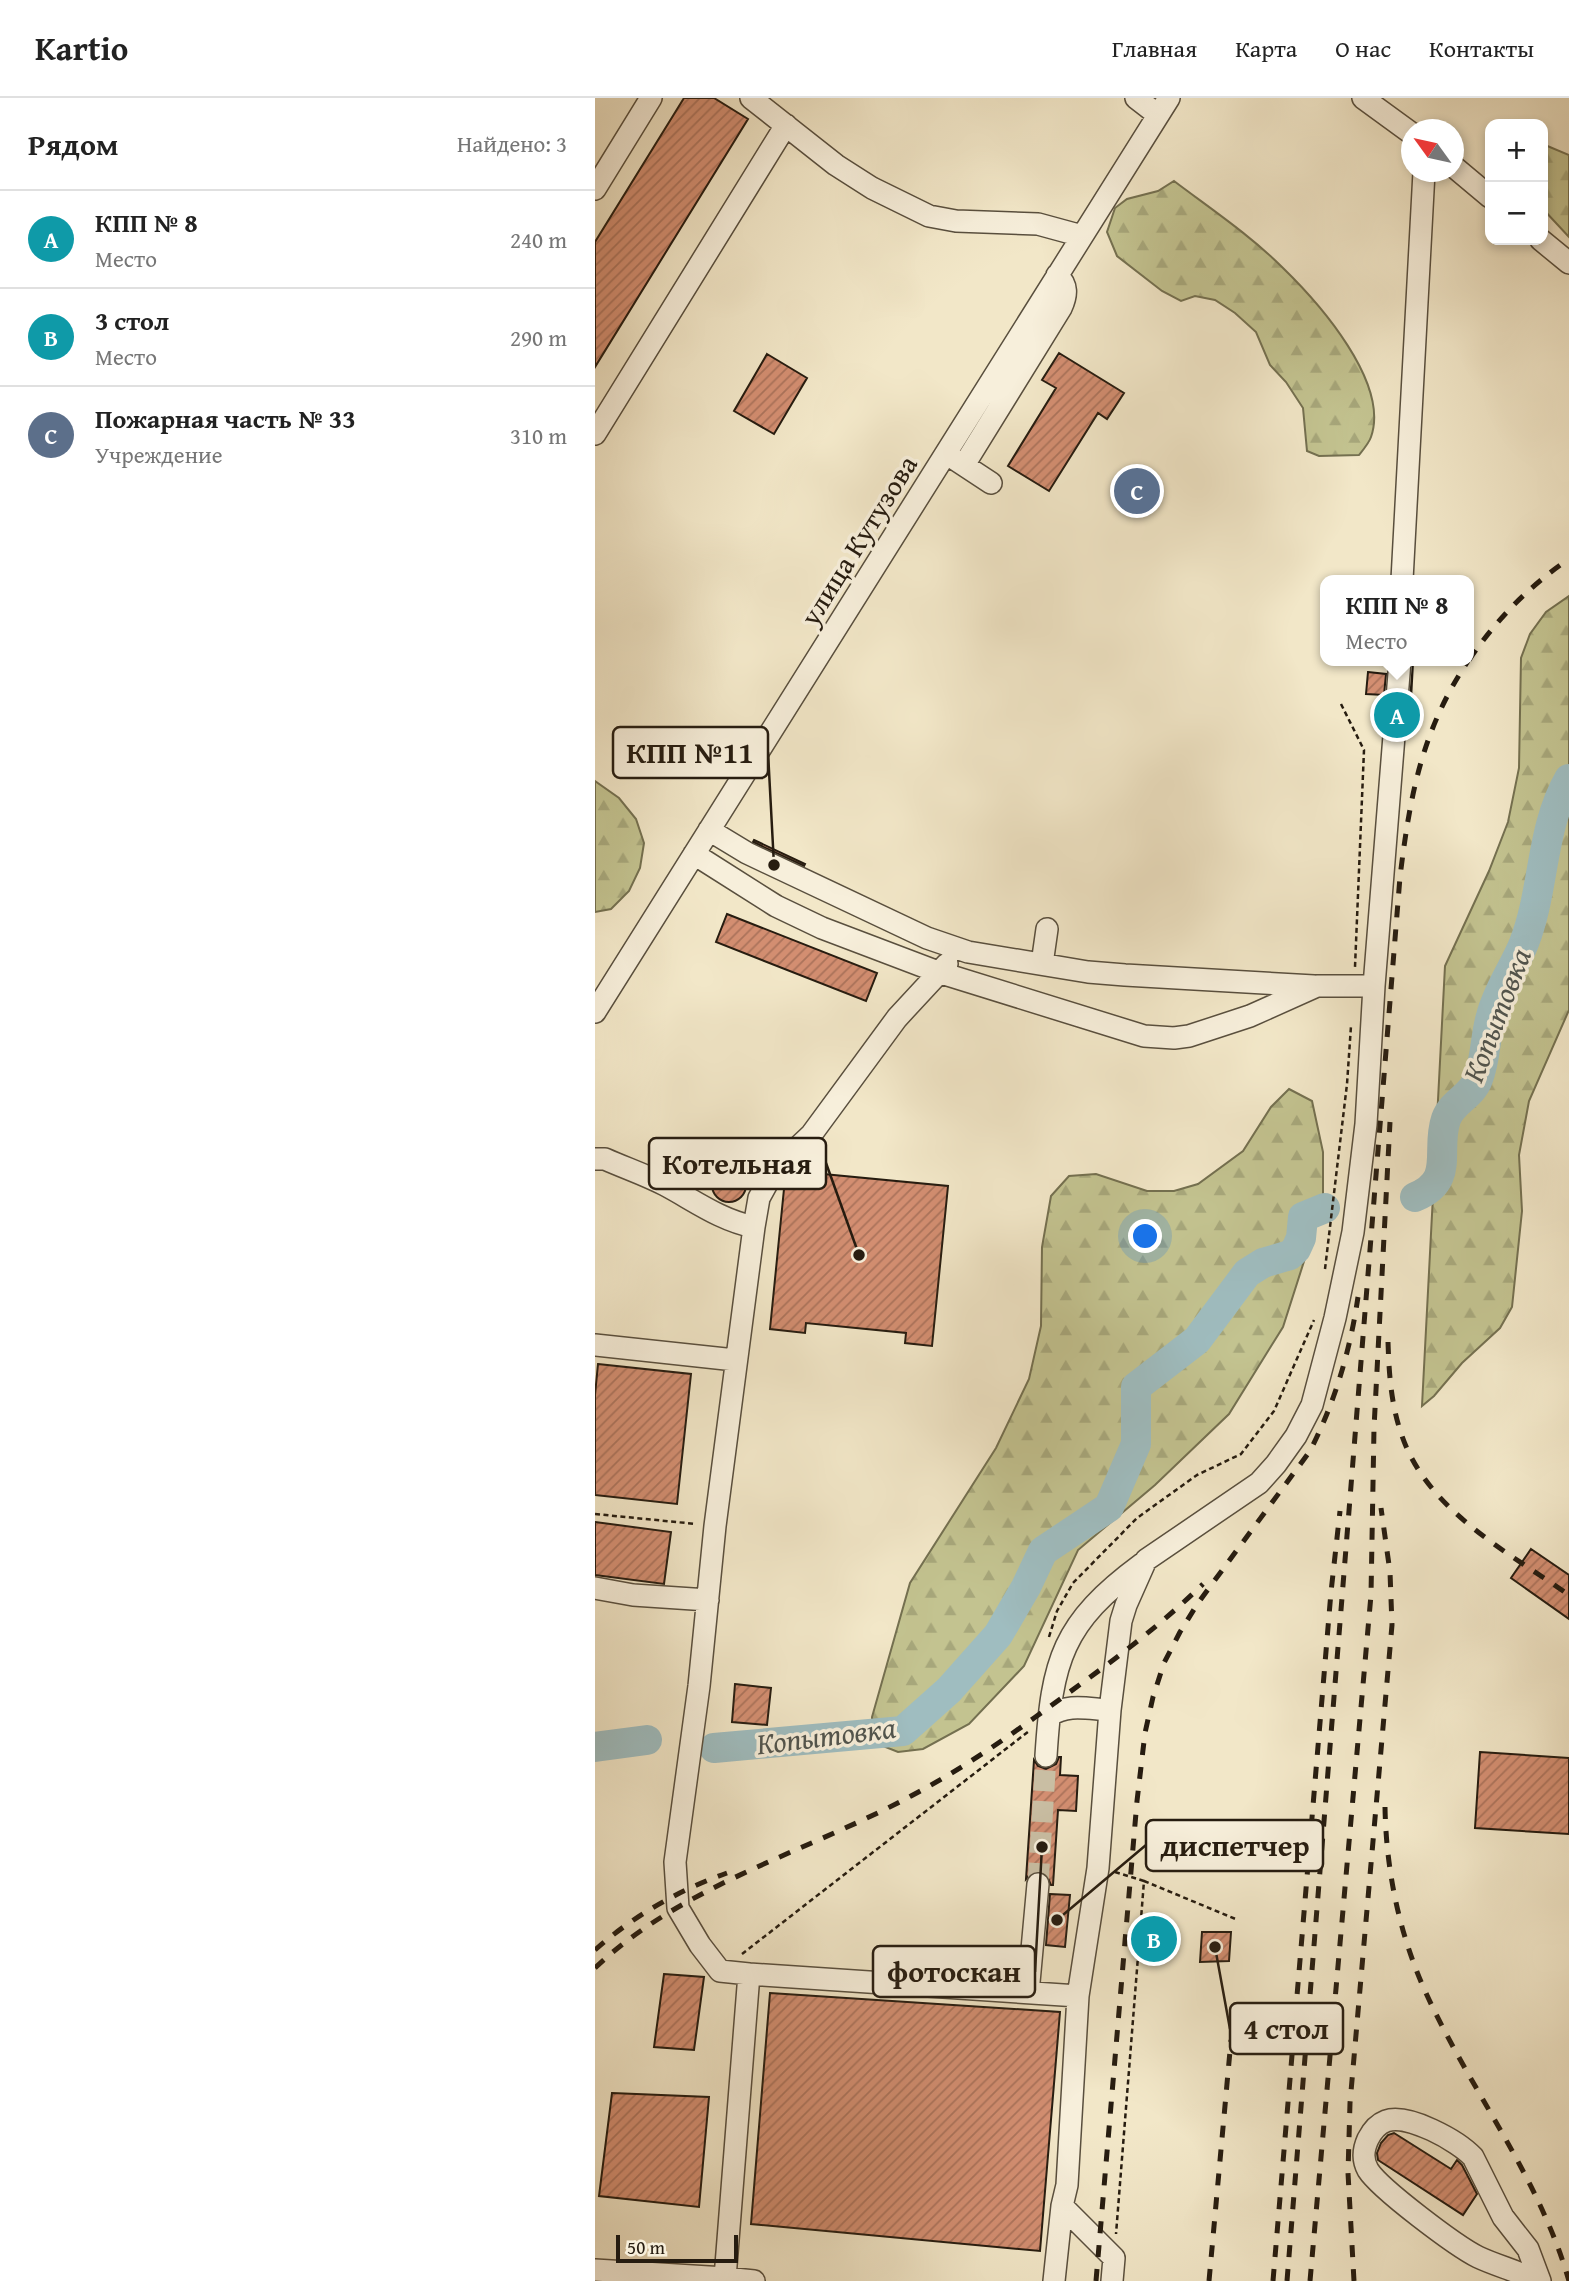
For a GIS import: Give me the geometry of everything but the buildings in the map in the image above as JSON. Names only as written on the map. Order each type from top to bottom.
[{"type":"street","points":[[595,189],[651,98]]},
{"type":"street","points":[[751,98],[835,165],[872,188],[929,216],[956,221],[1038,224],[1082,236]]},
{"type":"street","points":[[1136,98],[1163,106]]},
{"type":"street","points":[[1363,98],[1401,125]]},
{"type":"street","name":"улица Кутузова","points":[[595,1012],[709,830],[955,459],[1058,275],[1163,106]]},
{"type":"street","points":[[595,434],[786,125]]},
{"type":"street","points":[[1464,175],[1485,193]]},
{"type":"street","points":[[1402,575],[1423,182]]},
{"type":"street","points":[[1547,245],[1569,263]]},
{"type":"street","points":[[955,459],[991,483]]},
{"type":"street","points":[[1046,1756],[1049,1716],[1060,1659],[1080,1620],[1107,1592],[1146,1560],[1259,1483],[1296,1436],[1312,1405],[1329,1345],[1353,1231],[1366,1124],[1364,986],[1399,666]]},
{"type":"street","points":[[709,830],[747,853],[927,939],[968,952],[1125,975],[1317,986],[1364,986]]},
{"type":"street","points":[[694,854],[792,914],[822,928],[938,972],[1131,1033],[1159,1038],[1189,1036],[1250,1016],[1317,986]]},
{"type":"street","points":[[1042,964],[1047,929]]},
{"type":"street","points":[[927,939],[1006,993]]},
{"type":"street","points":[[994,956],[947,964],[938,972],[897,1018],[811,1135],[775,1169],[759,1198],[735,1360],[699,1686],[675,1862],[678,1908],[700,1945],[720,1971],[1078,1996]]},
{"type":"street","points":[[595,1159],[605,1159],[665,1185],[735,1223],[754,1227]]},
{"type":"street","points":[[595,1345],[735,1360]]},
{"type":"street","points":[[1054,2281],[1062,2206],[1067,2185],[1078,1996],[1098,1868],[1110,1710],[1121,1621],[1146,1560]]},
{"type":"street","points":[[595,1588],[633,1595],[708,1600]]},
{"type":"street","points":[[1049,1716],[1060,1708],[1068,1707],[1110,1710]]},
{"type":"street","points":[[1028,1993],[1038,1884]]},
{"type":"street","points":[[725,2280],[749,1974]]},
{"type":"street","points":[[1396,2119],[1439,2134],[1466,2149],[1473,2157],[1503,2217],[1528,2249],[1539,2281],[1475,2255],[1380,2184],[1364,2160],[1364,2150],[1375,2128],[1388,2120],[1396,2119]]},
{"type":"street","points":[[1062,2206],[1114,2258],[1112,2281]]},
{"type":"street","points":[[595,2270],[754,2281]]},
{"type":"path","points":[[1341,704],[1364,750],[1364,986]]},
{"type":"path","points":[[1323,1280],[1352,1023]]},
{"type":"path","points":[[1047,1643],[1057,1611],[1073,1583],[1137,1518],[1197,1475],[1241,1454],[1274,1411],[1315,1317]]},
{"type":"path","points":[[595,1514],[715,1526]]},
{"type":"path","points":[[720,1971],[1049,1716]]},
{"type":"path","points":[[1098,1868],[1145,1881],[1238,1920]]},
{"type":"path","points":[[1114,2258],[1145,1881]]},
{"type":"green space","points":[[1548,146],[1569,155],[1569,237],[1548,214]]},
{"type":"green space","points":[[1174,181],[1270,256],[1315,302],[1348,345],[1370,393],[1374,416],[1371,437],[1359,455],[1319,456],[1307,451],[1303,408],[1286,382],[1270,365],[1256,332],[1235,313],[1215,300],[1195,296],[1181,301],[1162,291],[1117,256],[1107,232],[1115,208],[1127,199],[1158,191]]},
{"type":"green space","points":[[1569,596],[1569,1010],[1529,1101],[1519,1155],[1522,1211],[1512,1307],[1500,1328],[1462,1363],[1422,1406],[1445,966],[1489,871],[1508,822],[1519,768],[1521,658],[1530,634],[1546,612]]},
{"type":"green space","points":[[595,781],[619,798],[636,819],[644,843],[640,868],[629,891],[611,909],[595,912]]},
{"type":"green space","points":[[1289,1089],[1312,1101],[1323,1152],[1323,1202],[1283,1327],[1229,1414],[1155,1485],[1078,1550],[1024,1666],[969,1724],[923,1749],[898,1752],[873,1742],[872,1717],[910,1583],[996,1448],[1029,1379],[1041,1326],[1042,1247],[1051,1196],[1069,1176],[1096,1174],[1147,1191],[1174,1191],[1198,1184],[1243,1151],[1271,1107]]},
{"type":"waterway","name":"Копытовка","points":[[1415,1197],[1436,1182],[1442,1164],[1446,1119],[1478,1079],[1491,1016],[1531,923],[1553,819],[1569,779]]},
{"type":"waterway","name":"Копытовка","points":[[714,1748],[903,1731],[949,1690],[998,1635],[1043,1551],[1109,1507],[1136,1444],[1136,1387],[1197,1340],[1247,1273],[1263,1263],[1290,1255],[1301,1238],[1303,1217],[1325,1208]]},
{"type":"waterway","name":"Копытовка","points":[[595,1747],[647,1740]]},
{"type":"tunnel","points":[[1038,1884],[1046,1756]]},
{"type":"railway","points":[[1474,653],[1514,605],[1569,559]]},
{"type":"railway","points":[[1287,2281],[1400,877],[1408,818],[1421,764],[1439,712],[1465,666]]},
{"type":"railway","points":[[1310,2281],[1371,1595],[1374,1428],[1390,1122]]},
{"type":"railway","points":[[1096,2281],[1137,1801],[1145,1733],[1153,1697],[1164,1663],[1198,1603],[1310,1451],[1340,1376],[1358,1297]]},
{"type":"railway","points":[[1388,1342],[1391,1389],[1398,1424],[1414,1463],[1430,1486],[1450,1508],[1496,1546],[1569,1595]]},
{"type":"railway","points":[[1354,2281],[1348,2173],[1350,2103],[1392,1625],[1390,1572],[1381,1508]]},
{"type":"railway","points":[[1273,2281],[1340,1511]]},
{"type":"railway","points":[[595,1968],[629,1939],[666,1914],[747,1872],[911,1796],[971,1761],[1120,1655],[1203,1584]]},
{"type":"railway","points":[[1385,1807],[1395,1897],[1406,1941],[1422,1984],[1459,2058],[1539,2203],[1556,2241],[1569,2281]]},
{"type":"railway","points":[[595,1950],[657,1905],[691,1887],[727,1873]]},
{"type":"railway","points":[[1209,2281],[1231,2040]]},
{"type":"place","name":"Пожарная часть № 33","points":[[1137,491]]},
{"type":"place","name":"КПП № 8","points":[[1397,715]]},
{"type":"place","name":"КПП №11","points":[[774,865]]},
{"type":"place","name":"Котельная","points":[[859,1255]]},
{"type":"place","name":"фотоскан","points":[[1042,1847]]},
{"type":"place","name":"диспетчер","points":[[1057,1920]]},
{"type":"place","name":"3 стол","points":[[1154,1939]]},
{"type":"place","name":"4 стол","points":[[1215,1947]]}]
